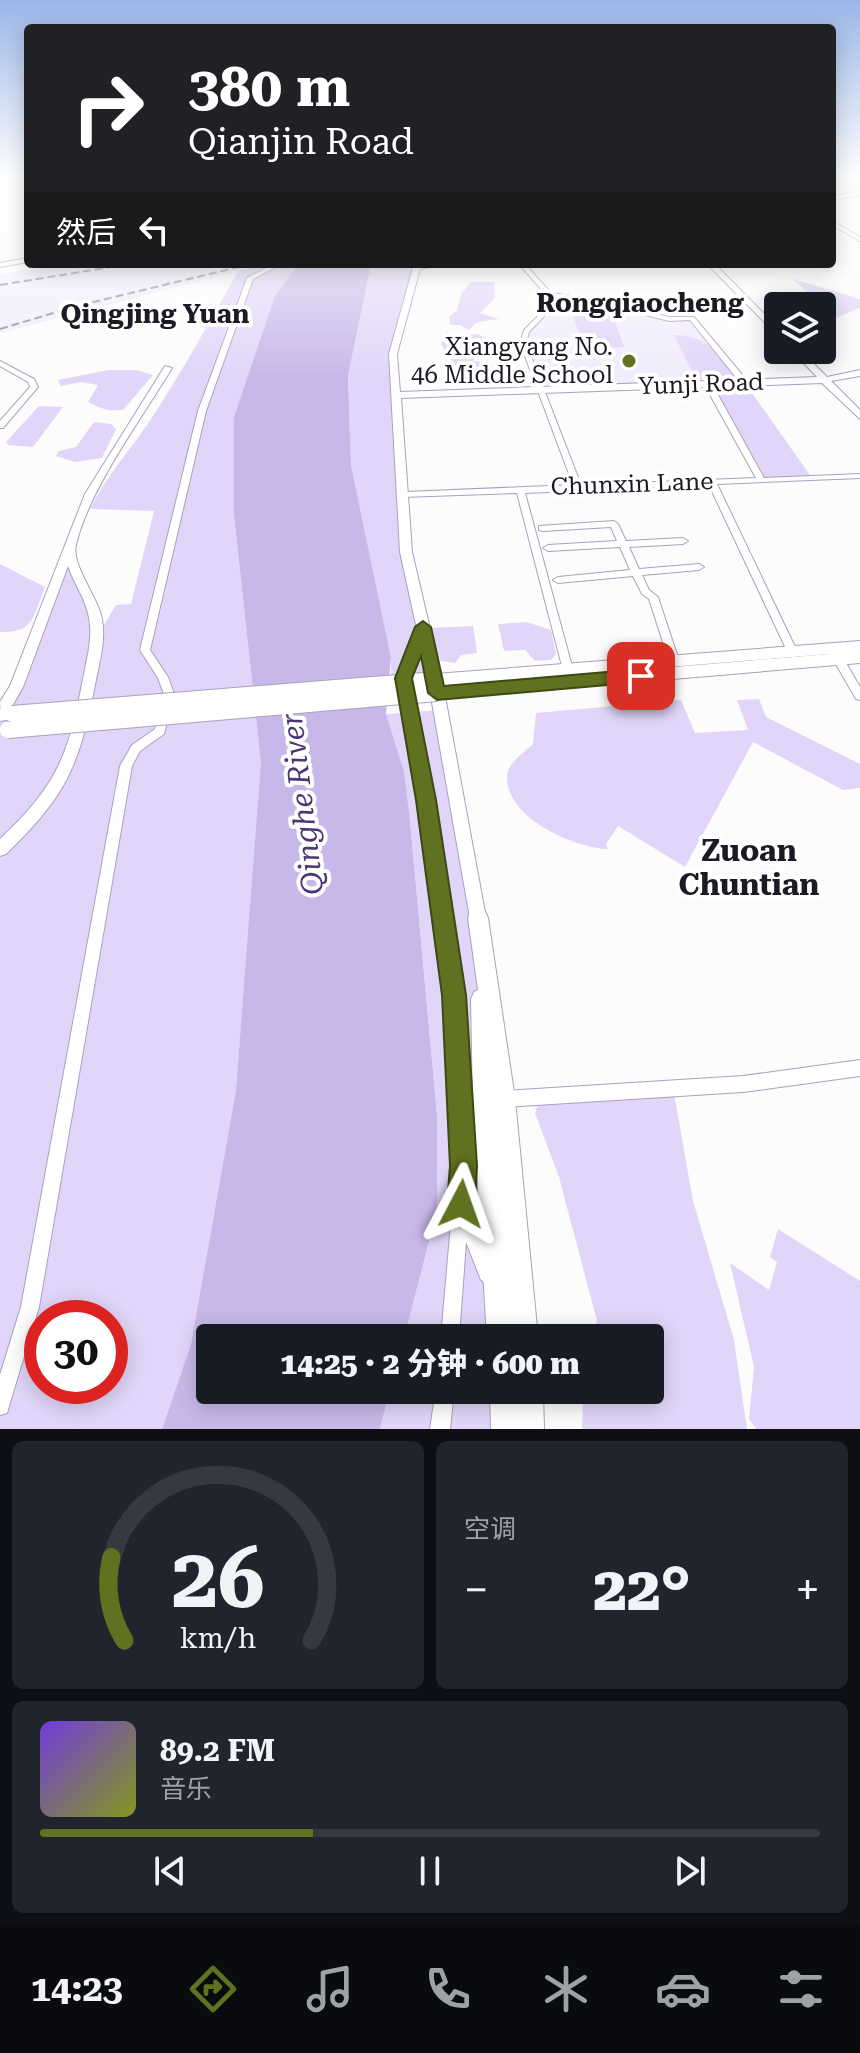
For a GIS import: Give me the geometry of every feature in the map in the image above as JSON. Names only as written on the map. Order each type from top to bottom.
[{"type":"main road","points":[[436,687],[568,670],[860,646]]},
{"type":"main road","points":[[3,719],[860,657]]},
{"type":"main road","points":[[478,918],[504,1099],[524,1324]]},
{"type":"main road","points":[[478,918],[484,1105],[499,1324]]},
{"type":"main road","points":[[504,1404],[505,1429]]},
{"type":"main road","points":[[529,1404],[530,1429]]},
{"type":"street","points":[[0,265],[24,261]]},
{"type":"street","points":[[0,1406],[30,1307],[126,766],[136,748],[160,731],[169,694],[163,677],[145,650],[165,559],[202,411],[250,278],[271,268]]},
{"type":"street","points":[[420,268],[393,354],[405,495],[406,552],[436,687],[478,918]]},
{"type":"street","points":[[525,268],[549,295],[552,305],[526,331],[523,343],[577,486]]},
{"type":"street","points":[[715,268],[764,319]]},
{"type":"street","points":[[722,268],[764,311]]},
{"type":"street","points":[[549,295],[605,303],[669,319],[692,318],[745,383]]},
{"type":"street","points":[[0,363],[31,381],[34,387],[0,426]]},
{"type":"street","points":[[810,364],[860,409]]},
{"type":"street","points":[[815,364],[860,416]]},
{"type":"street","points":[[3,719],[97,481],[168,368]]},
{"type":"street","name":"Yunji Road","points":[[397,395],[745,383],[827,379],[860,373]]},
{"type":"street","points":[[708,384],[761,480]]},
{"type":"street","name":"Chunxin Lane","points":[[405,495],[860,476]]},
{"type":"street","points":[[711,481],[792,651]]},
{"type":"street","points":[[520,489],[568,670]]},
{"type":"street","points":[[542,528],[614,524],[645,592],[653,597],[674,661]]},
{"type":"street","points":[[548,548],[683,541]]},
{"type":"street","points":[[0,849],[53,795],[69,768],[78,741],[97,637],[96,618],[72,565],[71,547]]},
{"type":"street","points":[[558,580],[699,567]]},
{"type":"street","points":[[52,597],[66,585],[83,589]]},
{"type":"street","points":[[423,627],[404,678],[426,800],[454,995],[464,1166],[451,1324]]},
{"type":"street","points":[[838,659],[860,696]]},
{"type":"street","points":[[504,1099],[743,1084],[860,1068]]},
{"type":"street","points":[[461,1204],[498,1303]]},
{"type":"street","points":[[440,1429],[443,1404]]},
{"type":"shaded area","points":[[39,268],[251,268],[0,333],[0,274]]},
{"type":"shaded area","points":[[295,268],[275,296],[234,516],[262,770],[236,1088],[191,1344],[162,1429],[0,1429],[0,714],[71,547],[98,635],[116,605],[131,604],[154,511],[90,509],[166,396],[239,270]]},
{"type":"shaded area","points":[[370,268],[417,268],[393,354],[406,552],[434,672],[391,677],[391,657],[351,465],[348,376]]},
{"type":"shaded area","points":[[793,279],[860,299],[860,308],[836,318],[836,292],[807,292]]},
{"type":"shaded area","points":[[471,282],[494,282],[495,298],[480,313],[499,319],[477,322],[469,330],[460,325],[450,325],[449,317],[457,310],[461,294]]},
{"type":"shaded area","name":"Xiangyang No. 46 Middle School","points":[[578,303],[604,304],[663,319],[692,319],[743,382],[539,385],[526,341],[528,333],[555,310]]},
{"type":"shaded area","points":[[589,304],[611,310],[624,347],[598,348],[582,341],[571,311],[577,305]]},
{"type":"shaded area","points":[[447,332],[477,334],[502,344],[476,347],[478,354],[473,361],[486,362],[495,368],[444,371],[444,367],[453,362],[441,344]]},
{"type":"shaded area","points":[[674,335],[704,342],[738,378],[696,379]]},
{"type":"shaded area","points":[[108,370],[136,370],[153,375],[124,409],[115,410],[88,402],[98,385],[81,382],[61,386],[58,380]]},
{"type":"shaded area","points":[[745,383],[812,478],[761,480],[708,384]]},
{"type":"shaded area","points":[[39,406],[63,407],[33,447],[8,445],[6,442]]},
{"type":"shaded area","points":[[94,422],[111,424],[116,429],[102,458],[75,462],[56,456],[59,451],[76,447]]},
{"type":"shaded area","points":[[0,564],[45,587],[31,621],[11,632],[0,632]]},
{"type":"shaded area","points":[[527,622],[551,630],[556,654],[551,660],[535,661],[525,650],[504,651],[498,624]]},
{"type":"shaded area","points":[[473,626],[477,653],[461,655],[455,663],[441,661],[434,649],[429,628]]},
{"type":"shaded area","points":[[759,699],[766,717],[860,764],[860,788],[843,790],[753,742],[685,867],[618,826],[606,844],[608,849],[561,837],[530,818],[510,792],[508,772],[533,744],[536,713],[681,700],[695,733],[748,730],[737,700]]},
{"type":"shaded area","points":[[440,710],[478,918],[499,1324],[408,1324],[437,1211],[437,1115],[410,821],[386,714]]},
{"type":"shaded area","points":[[673,1088],[693,1201],[734,1340],[747,1429],[582,1429],[583,1404],[664,1404],[664,1324],[596,1324],[559,1177],[535,1113],[541,1096]]},
{"type":"shaded area","points":[[778,1229],[860,1281],[860,1429],[756,1429],[749,1419],[754,1367],[730,1263],[769,1290],[777,1262],[770,1257]]},
{"type":"shaded area","points":[[386,1404],[504,1404],[505,1429],[380,1429]]},
{"type":"water","name":"Qinghe River","points":[[295,268],[370,268],[348,376],[351,465],[391,657],[386,714],[404,772],[410,821],[437,1115],[437,1211],[408,1324],[196,1324],[196,1404],[386,1404],[380,1429],[162,1429],[191,1344],[236,1089],[261,763],[234,516],[234,417],[275,296]]},
{"type":"railway","points":[[0,285],[105,268]]},
{"type":"railway","points":[[0,329],[77,306],[234,268]]},
{"type":"place","name":"Xiangyang No. 46 Middle School","points":[[629,361]]},
{"type":"district","name":"Rongqiaocheng","points":[[640,303]]},
{"type":"district","name":"Qingjing Yuan","points":[[155,314]]},
{"type":"district","name":"Zuoan Chuntian","points":[[749,867]]},
{"type":"route","points":[[461,1204],[464,1166],[454,995],[426,800],[404,678],[423,627],[437,693],[641,676]]}]
